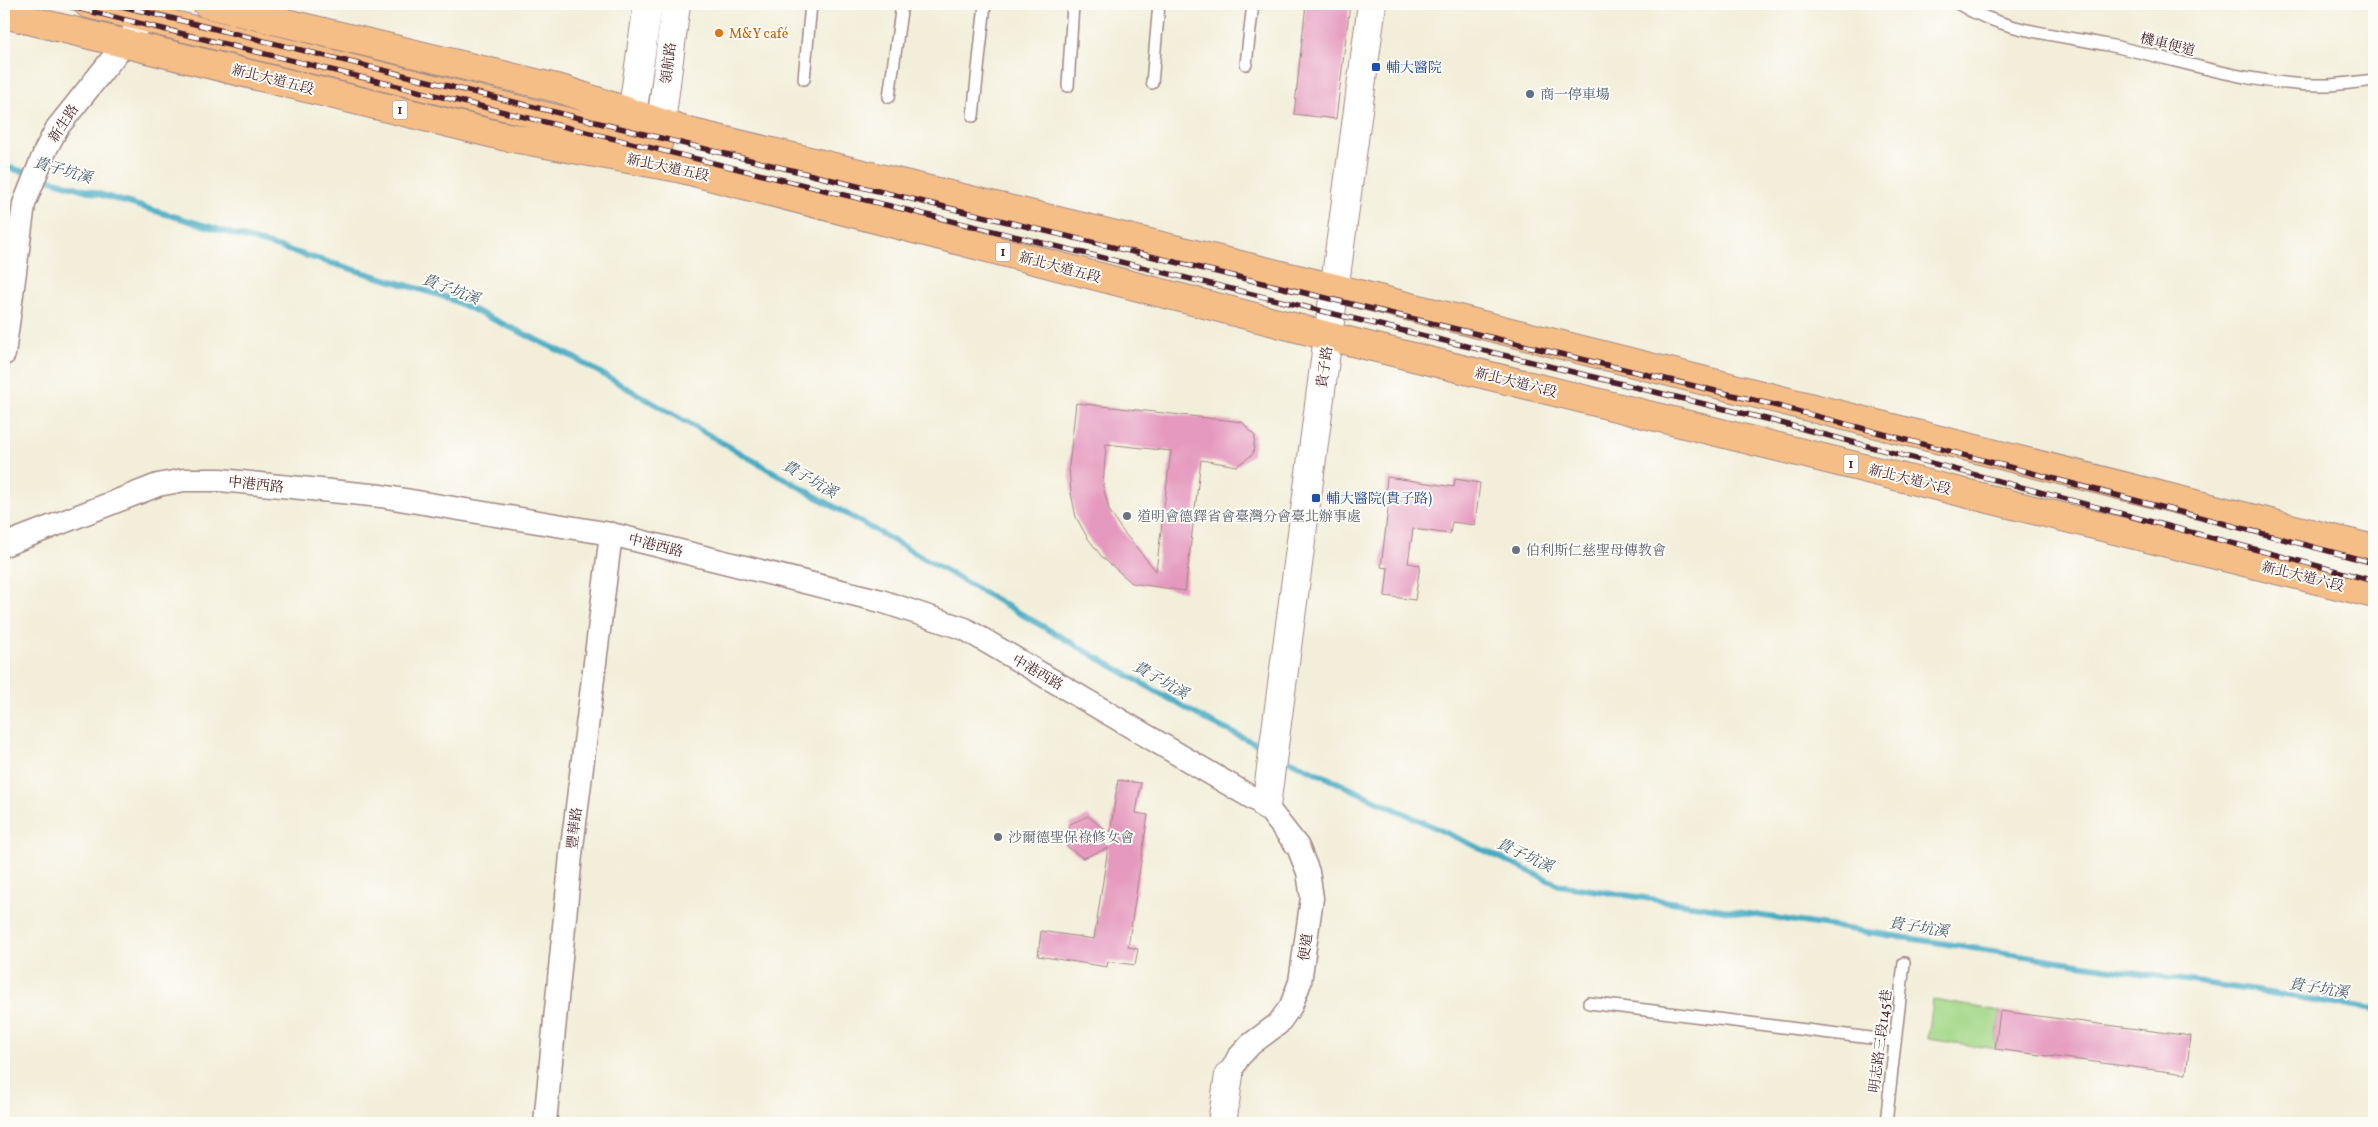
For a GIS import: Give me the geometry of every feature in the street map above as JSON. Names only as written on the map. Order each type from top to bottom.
[{"type":"main road","name":"新北大道五段","points":[[88,4],[150,11],[1335,288]]},
{"type":"main road","points":[[208,4],[561,89],[632,115],[668,133],[678,168]]},
{"type":"main road","name":"新北大道五段","points":[[4,14],[502,136],[678,168],[1328,336]]},
{"type":"main road","name":"1","points":[[1335,288],[2374,549]]},
{"type":"main road","name":"新北大道六段","points":[[1328,336],[2374,594]]},
{"type":"street","name":"領航路","points":[[632,115],[648,4]]},
{"type":"street","name":"領航路","points":[[668,133],[676,4]]},
{"type":"street","name":"貴子路","points":[[1266,806],[1372,4]]},
{"type":"street","name":"新生路","points":[[4,354],[27,196],[46,149],[57,128],[150,11]]},
{"type":"street","name":"中港西路","points":[[4,544],[158,485],[184,480],[220,480],[381,496],[611,534],[882,601],[965,629],[1266,806]]},
{"type":"street","name":"豐華路","points":[[545,1123],[571,855],[611,534]]},
{"type":"street","name":"便道","points":[[1229,1074],[1238,1058],[1251,1044],[1278,1024],[1291,1006],[1300,982],[1312,898],[1308,872],[1298,847],[1266,806]]},
{"type":"street","points":[[1222,1123],[1229,1074]]},
{"type":"lane","points":[[804,78],[811,4]]},
{"type":"lane","points":[[889,97],[902,4]]},
{"type":"lane","points":[[973,116],[985,4]]},
{"type":"lane","points":[[1068,86],[1074,4]]},
{"type":"lane","points":[[1152,83],[1159,4]]},
{"type":"lane","points":[[1246,64],[1253,4]]},
{"type":"lane","name":"機車便道","points":[[1959,4],[2000,23],[2142,52],[2202,68],[2272,81],[2328,85],[2374,80]]},
{"type":"lane","name":"明志路三段145巷","points":[[1886,1123],[1904,963]]},
{"type":"lane","points":[[1589,1003],[1895,1041]]},
{"type":"green space","points":[[1933,1000],[2000,1011],[1995,1049],[1928,1039]]},
{"type":"building","points":[[1306,4],[1350,4],[1336,119],[1294,114]]},
{"type":"building","points":[[1076,403],[1242,422],[1255,436],[1253,454],[1237,466],[1201,460],[1185,591],[1132,583],[1102,557],[1087,537],[1076,517],[1071,493],[1069,466]],"holes":[[[1106,444],[1171,451],[1156,571],[1121,529],[1109,510],[1103,486]]]},
{"type":"building","points":[[1387,477],[1454,487],[1455,479],[1480,483],[1475,525],[1452,522],[1450,534],[1413,529],[1408,563],[1420,565],[1415,600],[1385,596],[1388,568],[1381,567],[1388,509],[1384,507]]},
{"type":"building","points":[[1118,780],[1141,783],[1136,813],[1148,815],[1128,947],[1138,949],[1135,965],[1108,961],[1107,967],[1038,956],[1041,931],[1094,939],[1108,848],[1083,858],[1065,845],[1070,824],[1088,816],[1110,834]]},
{"type":"building","points":[[2000,1011],[2191,1036],[2186,1074],[1995,1049]]},
{"type":"waterway","name":"貴子坑溪","points":[[4,166],[446,297],[571,356],[1208,721],[1267,749]]},
{"type":"waterway","name":"貴子坑溪","points":[[1278,755],[1559,885],[2374,1009]]},
{"type":"railway","points":[[60,4],[1766,419],[2374,581]]},
{"type":"railway","points":[[113,4],[857,186],[1770,404],[2374,563]]},
{"type":"place","name":"M&Y café","points":[[719,33]]},
{"type":"place","name":"輔大醫院","points":[[1376,67]]},
{"type":"place","name":"商一停車場","points":[[1530,94]]},
{"type":"place","name":"輔大醫院(貴子路)","points":[[1316,498]]},
{"type":"place","name":"道明會德鐸省會臺灣分會臺北辦事處","points":[[1127,516]]},
{"type":"place","name":"伯利斯仁慈聖母傳教會","points":[[1516,550]]},
{"type":"place","name":"沙爾德聖保祿修女會","points":[[998,837]]}]
